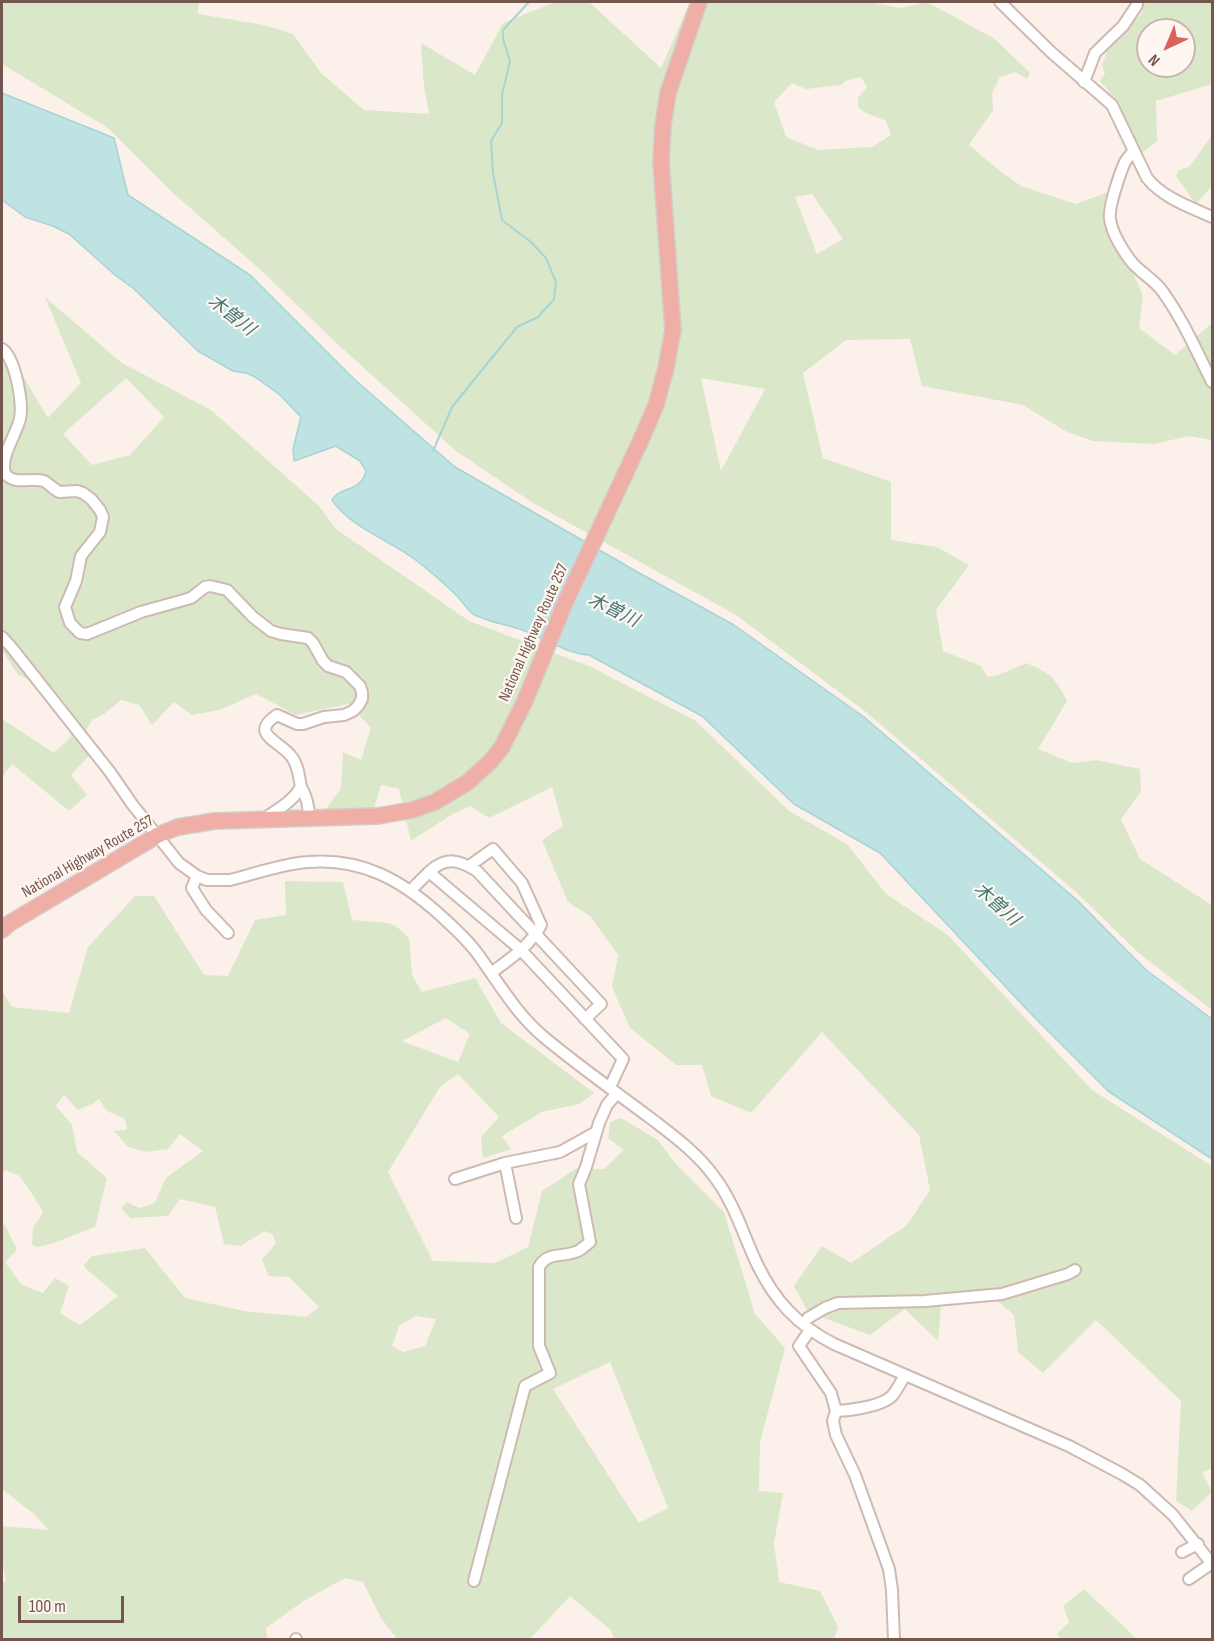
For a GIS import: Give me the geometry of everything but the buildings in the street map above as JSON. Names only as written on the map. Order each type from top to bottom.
[{"type":"highway","name":"National Highway Route 257","points":[[2,930],[10,923],[158,835],[178,827],[201,822],[398,814],[435,802],[468,782],[491,761],[502,747],[524,703],[565,603],[640,442],[656,405],[666,368],[673,330],[661,161],[663,125],[668,93],[699,2]]},
{"type":"street","points":[[1000,2],[1051,52],[1112,105],[1152,185],[1173,199],[1212,217]]},
{"type":"street","points":[[1084,82],[1095,53],[1123,26],[1137,2]]},
{"type":"street","points":[[1134,151],[1126,160],[1109,211],[1113,230],[1130,260],[1142,273],[1158,284],[1166,295],[1212,381]]},
{"type":"street","points":[[2,349],[8,355],[14,369],[21,404],[20,420],[10,438],[3,460],[5,474],[14,480],[42,481],[58,492],[83,493],[91,499],[103,517],[100,532],[81,556],[76,581],[65,608],[70,623],[77,631],[93,633],[141,612],[191,598],[205,587],[221,588],[227,590],[253,617],[271,631],[308,638],[314,642],[328,666],[346,672],[360,686],[362,699],[353,711],[303,724],[297,724],[277,715],[265,729],[268,736],[292,756],[306,798],[309,818]]},
{"type":"street","points":[[2,636],[48,692],[179,863],[207,880],[230,880],[306,862],[327,861],[371,869],[410,891],[458,931],[528,1023],[688,1148],[713,1174],[731,1203],[756,1263],[773,1293],[786,1310],[810,1330],[834,1344],[1069,1446],[1113,1468],[1140,1485],[1173,1515],[1212,1564],[1189,1579]]},
{"type":"street","points":[[264,819],[290,802],[301,788]]},
{"type":"street","points":[[469,866],[493,849],[522,883],[541,925],[536,935],[521,950],[491,973]]},
{"type":"street","points":[[410,891],[437,864],[454,861],[477,871],[601,1004],[585,1019]]},
{"type":"street","points":[[429,872],[521,950],[623,1059],[579,1184],[590,1242],[579,1251],[546,1257],[539,1267],[539,1346],[550,1372],[525,1386],[474,1581]]},
{"type":"street","points":[[197,876],[192,888],[206,910],[228,933]]},
{"type":"street","points":[[456,1179],[505,1162],[560,1152],[596,1132]]},
{"type":"street","points":[[505,1162],[516,1218]]},
{"type":"street","points":[[808,1318],[825,1308],[838,1304],[925,1301],[1002,1294],[1075,1270]]},
{"type":"street","points":[[810,1330],[799,1346],[831,1393],[836,1411],[833,1421],[836,1435],[855,1475],[889,1569],[894,1640]]},
{"type":"street","points":[[836,1411],[883,1402],[892,1395],[905,1375]]},
{"type":"street","points":[[1182,1552],[1198,1544]]},
{"type":"green space","points":[[2,2],[199,2],[198,14],[264,25],[293,34],[321,73],[364,110],[429,114],[424,86],[421,43],[475,75],[503,23],[555,2],[589,2],[661,68],[690,2],[870,2],[900,8],[927,2],[995,39],[1030,73],[1027,79],[1016,72],[1000,77],[992,93],[993,110],[969,145],[1021,186],[1076,204],[1108,192],[1114,229],[1143,296],[1139,328],[1175,355],[1212,323],[1212,440],[1189,436],[1154,444],[1093,441],[1067,432],[1023,405],[922,386],[910,339],[846,340],[803,373],[823,458],[891,482],[891,540],[937,547],[969,565],[936,610],[943,651],[981,666],[988,677],[1027,663],[1051,677],[1067,701],[1038,749],[1072,763],[1096,760],[1140,769],[1141,791],[1121,819],[1140,859],[1212,905],[1212,1010],[1141,955],[1076,892],[866,712],[736,615],[533,503],[456,451],[333,340],[264,273],[172,192],[108,128],[2,64]],"holes":[[[861,77],[867,87],[858,98],[858,107],[886,121],[891,135],[872,147],[818,150],[786,137],[774,102],[792,83],[806,89],[841,85],[845,81]],[[812,194],[843,239],[817,254],[795,197]],[[701,378],[765,389],[721,471]]]},
{"type":"green space","points":[[1145,2],[1212,2],[1212,84],[1156,101],[1157,141],[1142,153],[1117,101],[1100,81],[1105,73],[1102,65],[1108,49],[1136,19],[1136,78],[1196,78],[1196,18],[1137,18],[1142,13]]},
{"type":"green space","points":[[1212,135],[1212,186],[1196,204],[1176,176],[1179,170],[1189,167]]},
{"type":"green space","points":[[45,297],[122,363],[211,410],[319,506],[336,529],[469,621],[589,666],[696,721],[789,811],[847,844],[886,894],[948,935],[1092,1090],[1212,1166],[1212,1468],[1202,1473],[1212,1492],[1192,1511],[1176,1501],[1181,1401],[1096,1320],[1043,1373],[1018,1352],[1014,1315],[985,1291],[942,1296],[938,1341],[905,1309],[870,1335],[808,1312],[794,1286],[822,1246],[851,1263],[907,1225],[930,1190],[919,1135],[822,1032],[751,1113],[711,1096],[702,1065],[676,1065],[630,1028],[612,987],[618,955],[590,916],[568,902],[542,840],[563,826],[552,787],[489,818],[470,806],[451,815],[411,841],[399,789],[381,785],[374,808],[326,809],[341,788],[343,752],[361,760],[371,728],[349,704],[296,715],[256,694],[219,710],[192,715],[174,702],[152,725],[139,705],[121,700],[104,714],[92,720],[86,730],[97,747],[71,775],[87,795],[69,811],[12,764],[2,777],[2,719],[54,753],[71,737],[69,714],[48,687],[18,675],[2,650],[2,361],[17,366],[48,418],[81,383]],"holes":[[[126,378],[164,417],[130,455],[92,465],[63,434]]]},
{"type":"green space","points":[[285,881],[343,882],[352,920],[389,923],[409,938],[412,975],[422,992],[475,978],[501,1023],[594,1093],[579,1104],[542,1112],[502,1136],[511,1149],[483,1158],[481,1137],[499,1117],[458,1074],[440,1087],[388,1172],[433,1261],[495,1263],[528,1247],[542,1191],[577,1168],[604,1169],[624,1150],[608,1138],[610,1122],[621,1118],[658,1140],[675,1163],[724,1212],[755,1314],[785,1348],[760,1442],[759,1491],[783,1493],[774,1543],[779,1582],[820,1591],[838,1627],[834,1639],[614,1639],[611,1630],[570,1596],[530,1639],[397,1639],[381,1618],[363,1582],[345,1578],[302,1602],[266,1628],[267,1639],[2,1639],[2,1582],[6,1581],[2,1561],[2,1526],[49,1530],[34,1514],[2,1489],[2,1224],[5,1225],[17,1250],[5,1262],[21,1284],[43,1293],[55,1278],[69,1286],[60,1313],[80,1325],[118,1296],[83,1266],[92,1256],[145,1248],[185,1298],[244,1311],[306,1317],[319,1307],[289,1277],[269,1276],[262,1260],[276,1243],[273,1235],[265,1231],[240,1246],[224,1244],[215,1207],[180,1199],[168,1216],[130,1218],[121,1208],[127,1202],[139,1208],[155,1203],[166,1178],[203,1151],[180,1134],[168,1149],[146,1152],[128,1147],[114,1131],[127,1130],[125,1119],[107,1111],[99,1099],[78,1110],[64,1095],[56,1106],[72,1125],[77,1152],[107,1178],[95,1227],[51,1244],[36,1247],[32,1244],[33,1228],[43,1213],[40,1206],[20,1176],[5,1170],[2,1177],[2,991],[12,1007],[69,1013],[88,947],[135,896],[154,896],[204,975],[228,976],[255,920],[286,915]],"holes":[[[446,1018],[470,1034],[458,1062],[402,1041]],[[416,1316],[436,1319],[425,1346],[403,1352],[392,1346],[399,1326]],[[610,1362],[668,1508],[639,1523],[553,1389]]]},
{"type":"green space","points":[[1084,1589],[1137,1639],[1060,1639],[1057,1634],[1069,1622],[1063,1606]]},
{"type":"water","name":"木曽川","points":[[2,93],[114,138],[128,195],[250,275],[354,379],[455,467],[734,625],[864,717],[1078,901],[1146,970],[1212,1019],[1212,1159],[1108,1091],[1034,1017],[880,853],[794,804],[702,716],[589,655],[564,649],[525,631],[473,614],[448,587],[417,561],[360,526],[340,510],[332,500],[340,492],[355,486],[363,478],[366,471],[360,461],[336,446],[294,461],[293,449],[301,417],[280,395],[255,377],[233,371],[198,351],[134,289],[69,234],[25,217],[2,200]]},
{"type":"waterway","points":[[433,451],[452,407],[517,327],[538,317],[554,299],[556,282],[546,258],[531,242],[502,220],[493,173],[491,141],[502,123],[502,95],[510,61],[503,39],[503,30],[529,2]]}]
